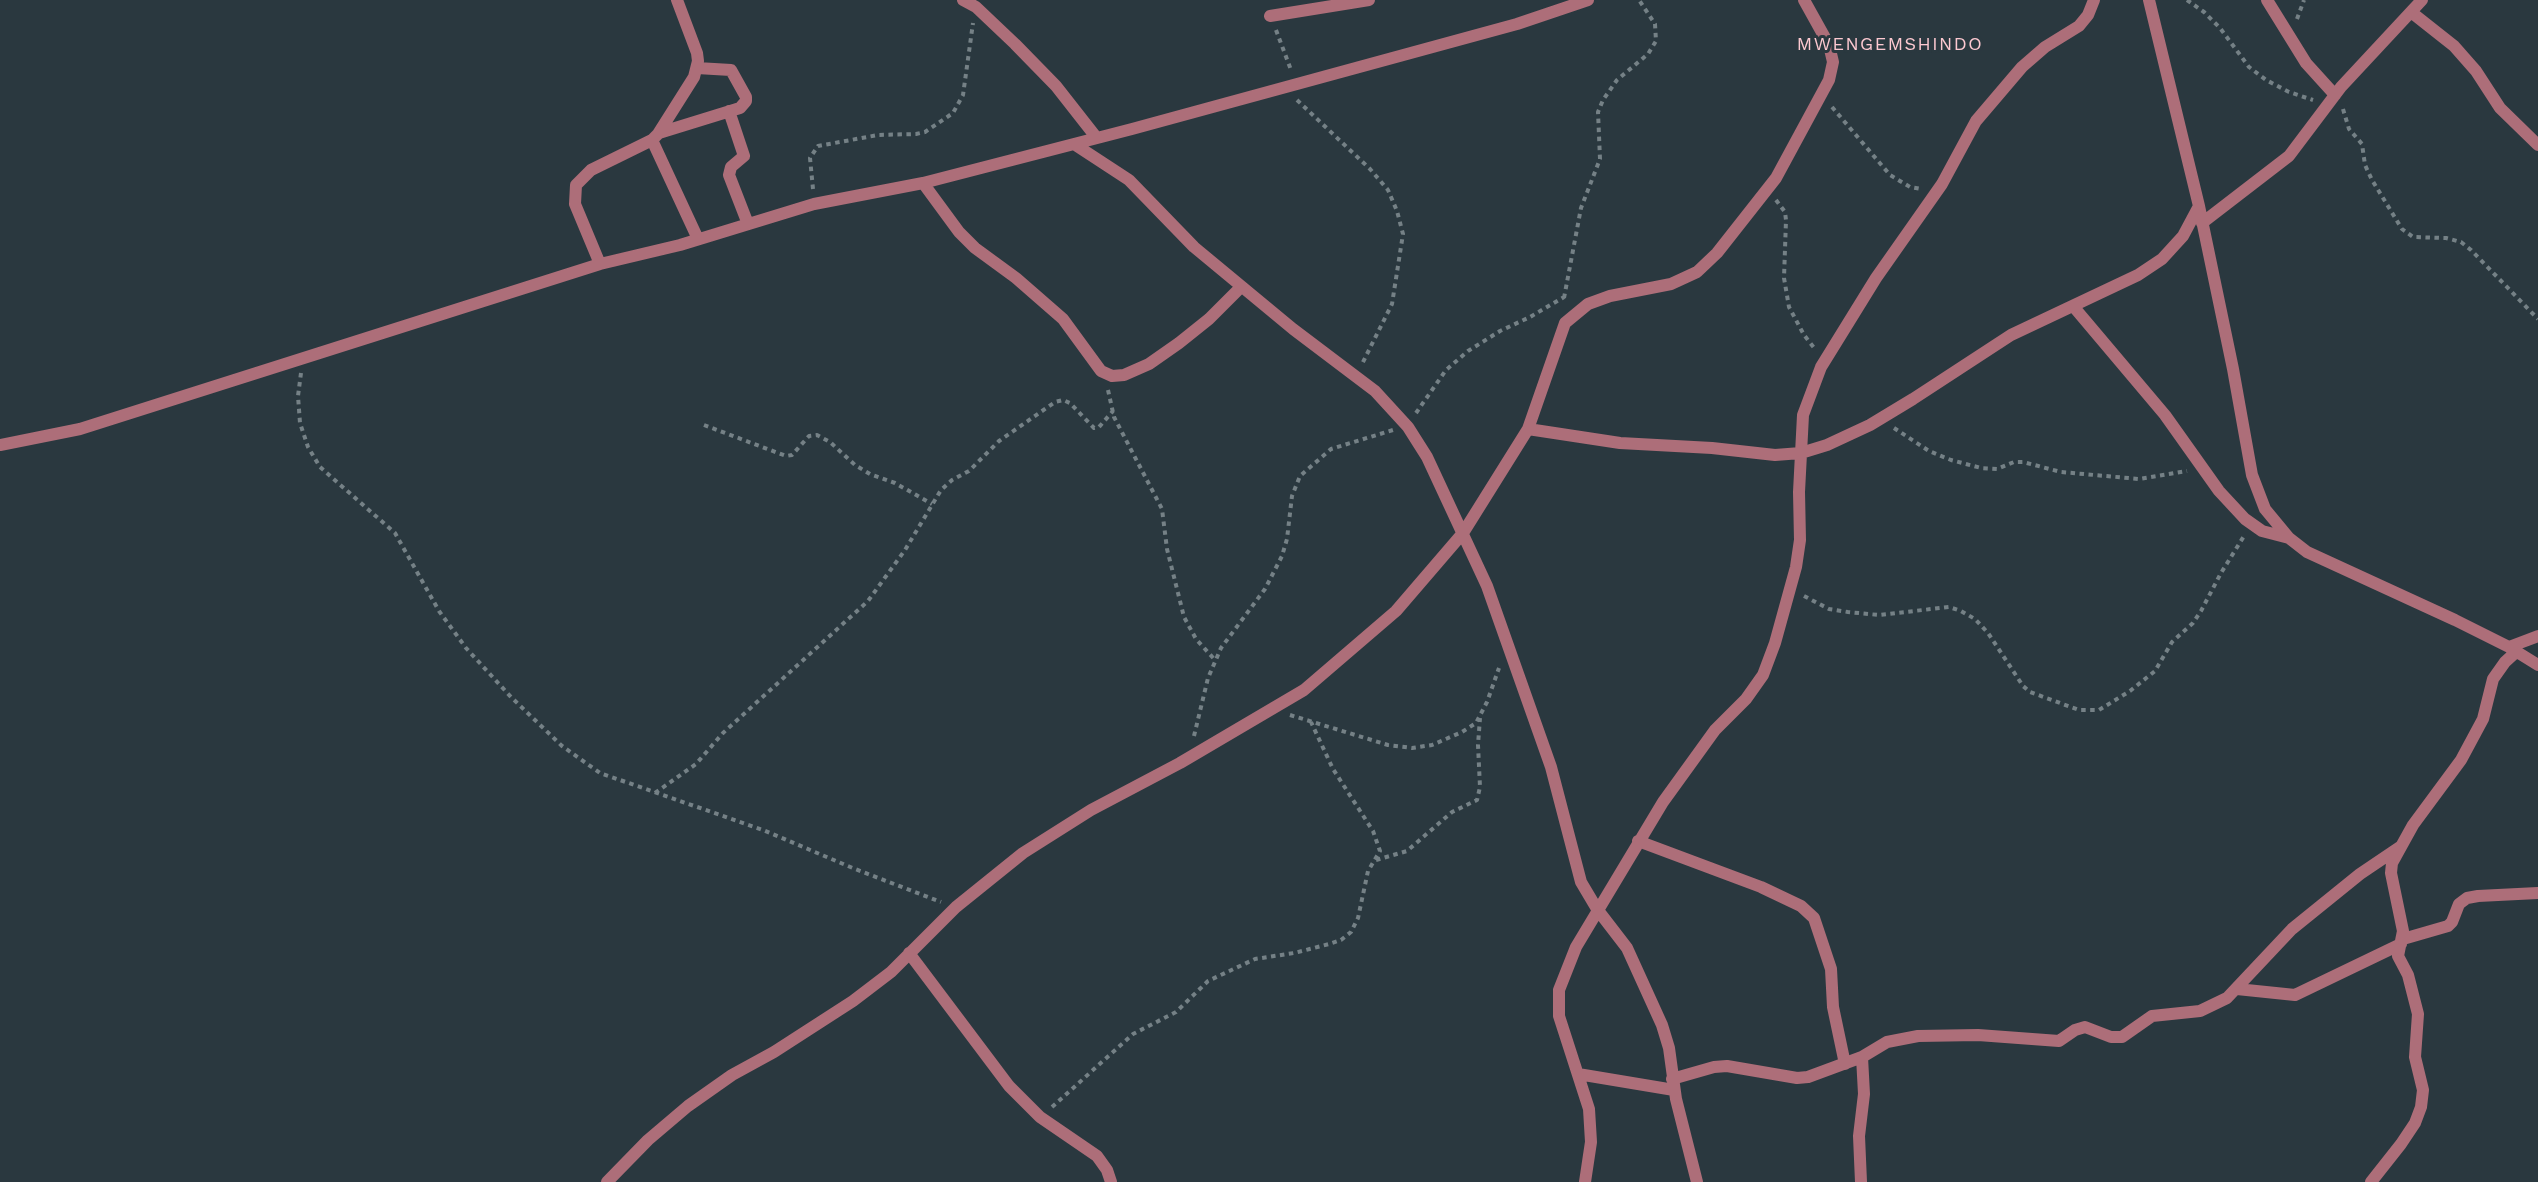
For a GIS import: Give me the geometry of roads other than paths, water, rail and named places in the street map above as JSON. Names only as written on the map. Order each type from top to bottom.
[{"type":"street","points":[[655,137],[694,77],[697,68],[697,53],[677,0]]},
{"type":"street","points":[[963,0],[976,7],[1056,86],[1096,137]]},
{"type":"street","points":[[1270,16],[1369,0]]},
{"type":"street","points":[[0,445],[80,429],[600,264],[698,240],[814,204],[923,183],[1074,144],[1516,24],[1588,0]]},
{"type":"street","points":[[607,1182],[648,1140],[688,1106],[853,1001],[891,972],[956,907],[997,873],[1048,836],[1091,810],[1180,763],[1304,690],[1396,611],[1463,533],[1528,429],[1565,322],[1588,304],[1610,296],[1671,284],[1697,272],[1717,253],[1776,178],[1829,80],[1833,62],[1829,45],[1804,0]]},
{"type":"street","points":[[1585,1182],[1591,1142],[1589,1109],[1558,1016],[1559,990],[1575,947],[1638,842],[1698,752],[1715,730],[1746,699],[1763,675],[1792,586],[1800,540],[1803,415],[1825,358],[1876,278],[1942,184],[1966,137],[1991,102],[2022,67],[2046,47],[2079,26],[2088,15],[2094,0]]},
{"type":"street","points":[[2149,0],[2199,206],[2234,369],[2252,475],[2265,509],[2289,538],[2307,552],[2330,565],[2455,620],[2513,649],[2538,665]]},
{"type":"street","points":[[2267,0],[2306,63],[2334,96]]},
{"type":"street","points":[[2202,223],[2289,156],[2334,96],[2422,0]]},
{"type":"street","points":[[2411,12],[2454,46],[2476,71],[2500,108],[2538,145]]},
{"type":"street","points":[[600,264],[577,209],[574,193],[576,185],[591,170],[606,160],[655,137],[740,108],[746,101],[734,74],[727,69],[697,68]]},
{"type":"street","points":[[729,111],[744,156],[731,167],[729,175],[748,224]]},
{"type":"street","points":[[655,137],[698,240]]},
{"type":"street","points":[[1074,144],[1129,180],[1194,247],[1240,287],[1375,391],[1408,427],[1427,457],[1487,586],[1520,684],[1537,723],[1581,882],[1597,909],[1628,948],[1650,996],[1669,1048],[1673,1085],[1697,1182]]},
{"type":"street","points":[[923,183],[959,231],[975,248],[1016,278],[1063,319],[1101,371],[1112,376],[1124,375],[1149,364],[1209,319],[1240,287]]},
{"type":"street","points":[[1528,429],[1620,443],[1712,448],[1775,455],[1801,453],[1827,445],[1882,418],[2011,334],[2138,275],[2162,259],[2183,236],[2199,206]]},
{"type":"street","points":[[2073,306],[2165,415],[2219,491],[2262,531],[2289,538]]},
{"type":"street","points":[[2371,1182],[2415,1123],[2421,1107],[2423,1090],[2415,1057],[2419,1026],[2418,1014],[2408,975],[2398,956],[2402,942],[2401,914],[2391,873],[2392,863],[2413,825],[2449,780],[2461,760],[2482,719],[2493,678],[2513,649],[2538,636]]},
{"type":"street","points":[[1638,842],[1761,887],[1788,899],[1815,918],[1831,969],[1833,1007],[1845,1064]]},
{"type":"street","points":[[1578,1074],[1673,1085],[1714,1067],[1727,1066],[1797,1078],[1808,1077],[1845,1064],[1887,1042],[1918,1036],[1978,1035],[2059,1041],[2085,1027],[2111,1038],[2122,1037],[2152,1016],[2200,1011],[2215,1005],[2237,989],[2292,929],[2360,874],[2400,847]]},
{"type":"street","points":[[2237,989],[2295,995],[2402,942],[2448,926],[2459,904],[2467,898],[2538,893]]},
{"type":"street","points":[[909,953],[996,1070],[1040,1117],[1096,1156],[1107,1170],[1111,1182]]},
{"type":"street","points":[[1861,1182],[1859,1136],[1864,1094],[1862,1057]]},
{"type":"district","name":"MWENGEMSHINDO","points":[[1890,45]]}]
